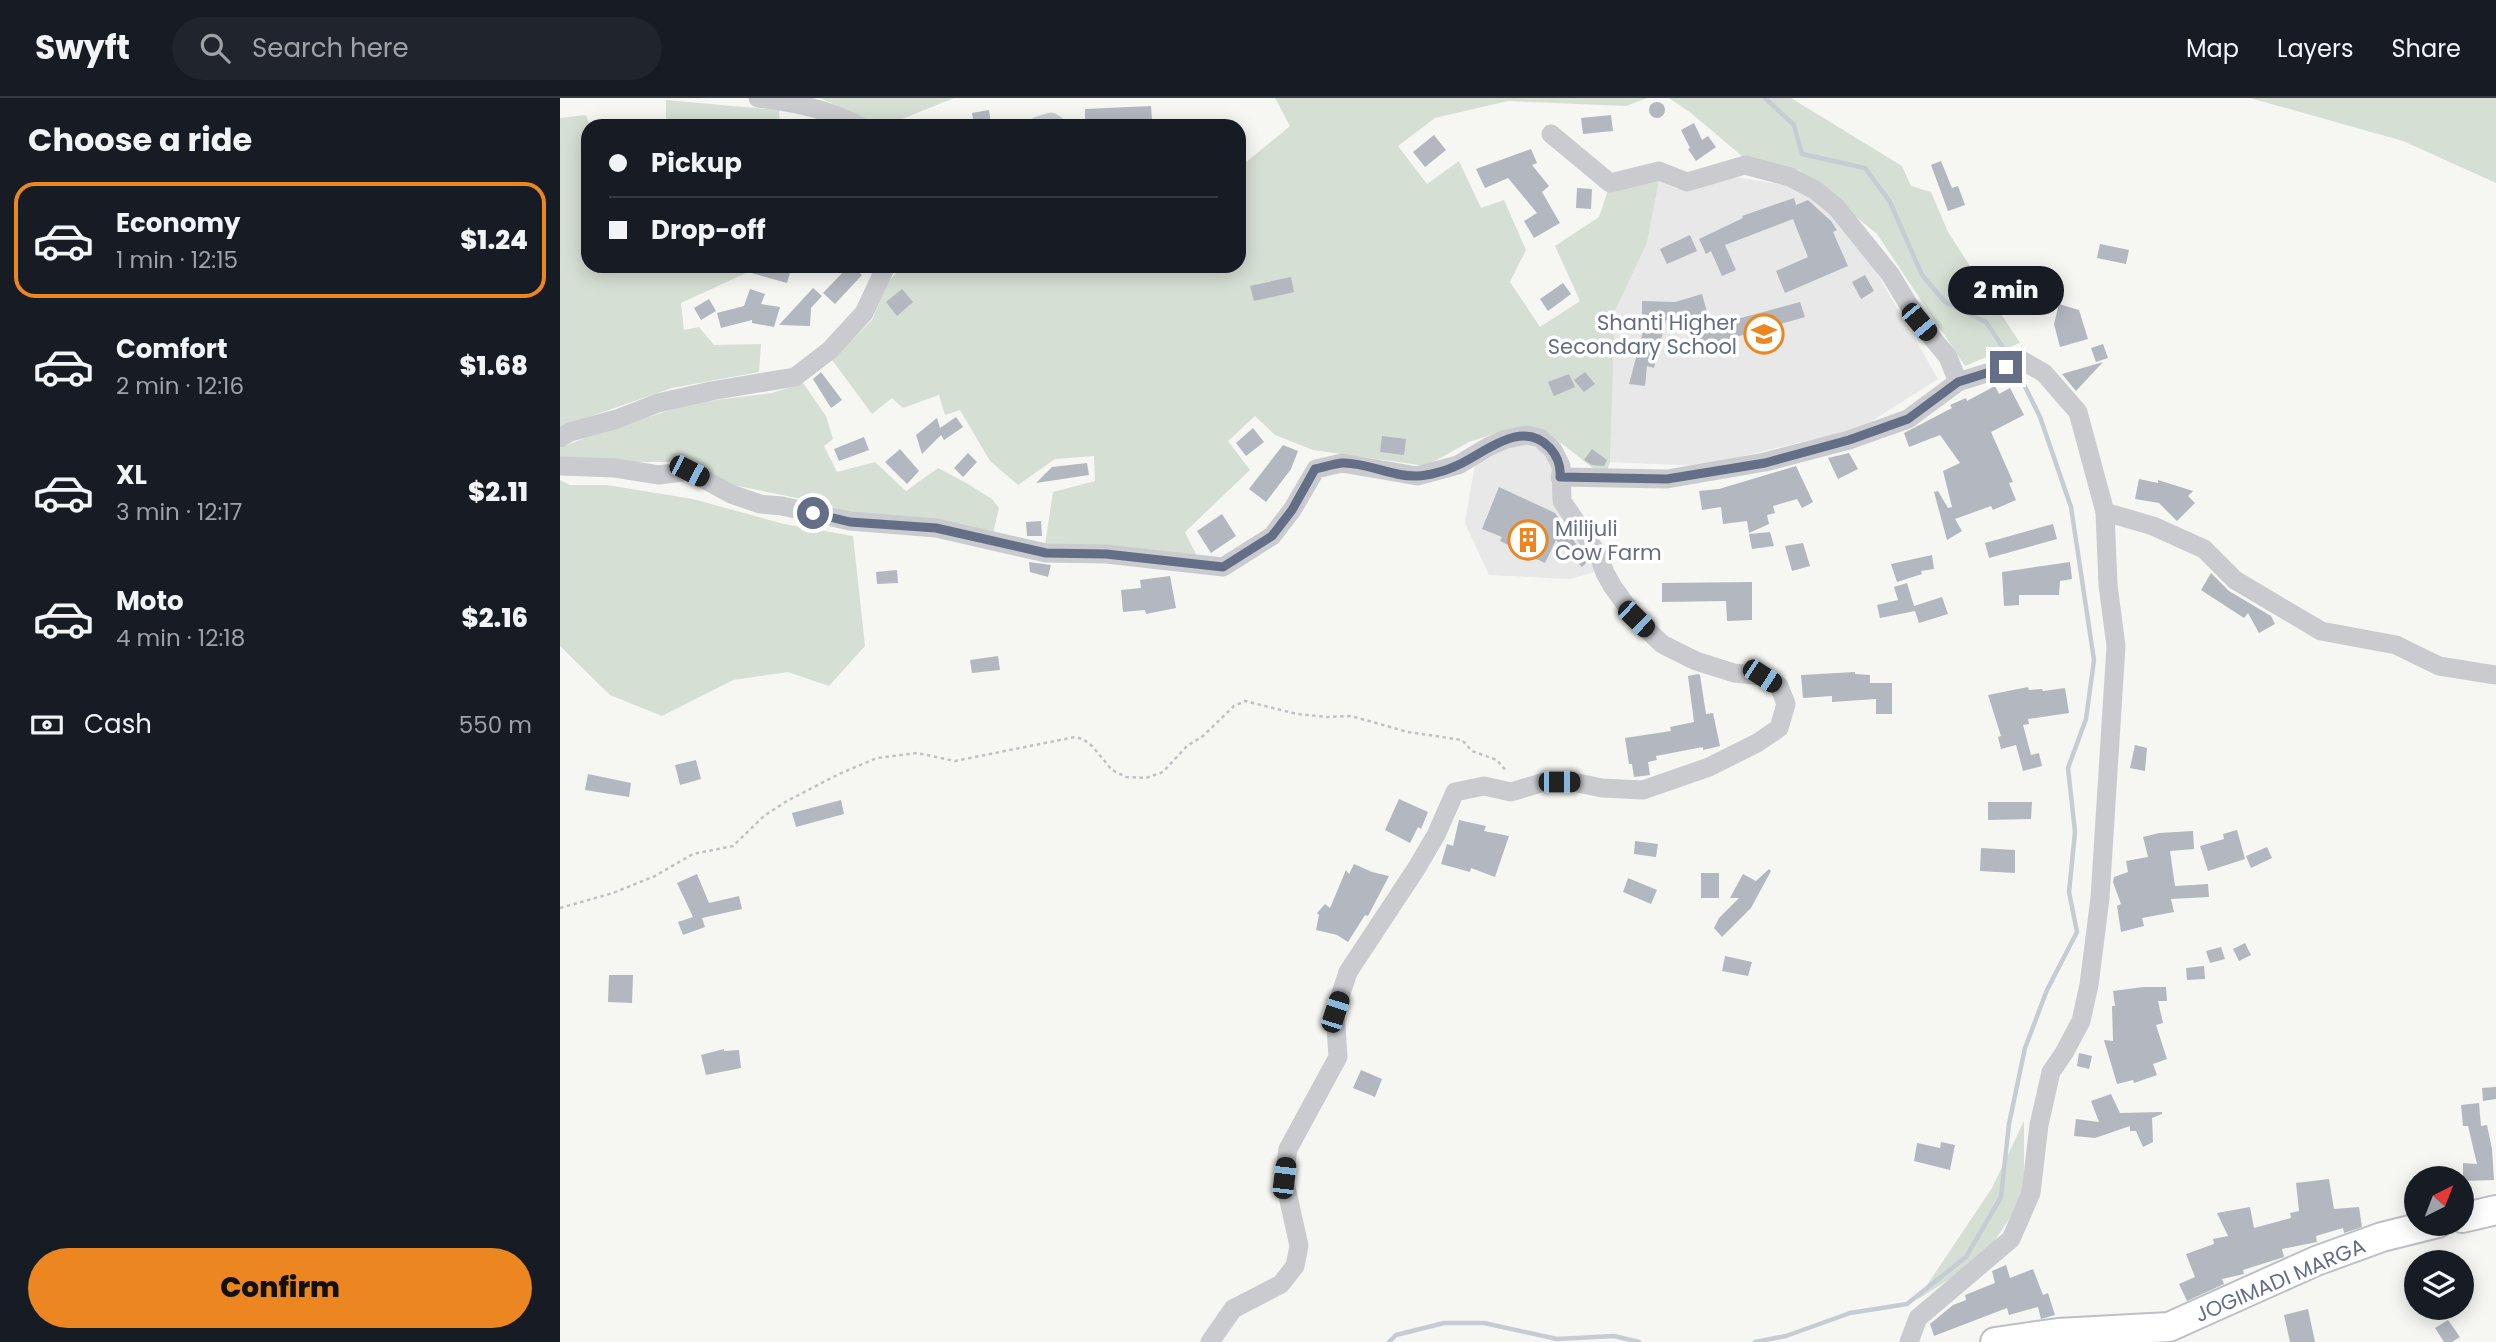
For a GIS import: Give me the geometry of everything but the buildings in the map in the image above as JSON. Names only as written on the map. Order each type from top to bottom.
[{"type":"main road","points":[[2474,1215],[2496,1210]]},
{"type":"main road","name":"JOGIMADI MARGA","points":[[1995,1342],[2058,1333],[2169,1327],[2316,1261],[2404,1232]]},
{"type":"street","points":[[758,98],[787,101],[848,119]]},
{"type":"street","points":[[1551,134],[1611,183],[1659,171],[1687,181],[1745,165],[1790,177],[1815,190],[1836,207],[1890,274],[1919,322],[1948,357],[1958,382]]},
{"type":"street","points":[[560,438],[570,432],[617,419],[658,403],[795,377],[830,350],[864,313],[883,273]]},
{"type":"street","points":[[1560,477],[1667,479],[1765,463],[1849,440],[1908,419],[1958,382],[2014,364],[2044,373],[2078,412],[2105,512],[2108,585],[2116,646],[2101,886],[2089,985],[2081,1021],[2050,1072],[2039,1125],[2031,1193],[2011,1240],[1918,1318],[1909,1342]]},
{"type":"street","points":[[560,466],[615,468],[659,475],[689,471],[732,494],[760,503],[850,522],[936,528],[1046,553],[1106,554],[1223,567],[1272,536],[1292,510],[1315,469],[1342,463],[1417,476],[1458,465],[1506,439],[1526,435],[1540,438],[1553,450],[1561,466],[1562,501],[1599,556],[1613,587],[1636,619],[1662,644],[1696,661],[1734,673],[1762,676],[1779,686],[1787,704],[1779,728],[1758,743],[1709,767],[1643,790],[1602,788],[1573,782],[1544,782],[1511,792],[1484,786],[1455,792],[1430,846],[1348,972],[1335,1012],[1338,1057],[1288,1149],[1284,1178],[1299,1247],[1295,1266],[1281,1284],[1233,1309],[1209,1342]]},
{"type":"street","points":[[2105,512],[2153,526],[2204,549],[2235,580],[2321,631],[2396,645],[2439,666],[2496,675]]},
{"type":"path","points":[[560,908],[614,893],[655,876],[693,854],[733,846],[764,816],[787,801],[877,758],[917,753],[955,761],[1075,737],[1092,746],[1112,770],[1126,777],[1146,778],[1163,772],[1187,746],[1203,736],[1234,706],[1245,701],[1297,714],[1350,716],[1408,732],[1462,740],[1472,751],[1497,760],[1509,775],[1511,792]]},
{"type":"shaded area","points":[[820,98],[954,98],[902,119],[861,119]]},
{"type":"shaded area","points":[[1275,98],[1647,98],[1626,106],[1508,101],[1435,118],[1398,146],[1427,184],[1459,161],[1481,208],[1504,200],[1526,250],[1510,282],[1540,327],[1580,301],[1555,246],[1599,217],[1612,178],[1659,181],[1647,243],[1615,311],[1610,462],[1607,471],[1599,473],[1538,428],[1512,428],[1469,442],[1426,466],[1313,450],[1275,435],[1255,416],[1228,441],[1250,470],[1185,532],[1198,558],[1122,547],[1045,545],[1053,492],[1095,481],[1094,456],[1055,459],[1018,485],[990,461],[960,410],[945,415],[939,395],[903,408],[892,398],[872,414],[832,360],[872,320],[889,281],[896,273],[1246,273],[1246,162],[1290,126]]},
{"type":"shaded area","points":[[1669,98],[1791,98],[1902,166],[1911,186],[1931,192],[1948,232],[2020,343],[1965,366],[1877,234],[1799,170],[1743,157]]},
{"type":"shaded area","points":[[2250,98],[2496,98],[2496,183],[2403,141]]},
{"type":"shaded area","points":[[666,100],[779,110],[780,119],[666,119]]},
{"type":"shaded area","points":[[586,115],[587,119],[581,119],[581,273],[746,273],[681,303],[684,330],[699,327],[714,345],[761,344],[759,372],[672,388],[560,427],[560,118]]},
{"type":"shaded area","name":"Shanti Higher Secondary School","points":[[1734,177],[1784,185],[1819,197],[1873,266],[1938,379],[1861,428],[1702,466],[1610,462],[1615,311],[1647,243],[1659,181],[1677,189]]},
{"type":"shaded area","points":[[803,383],[826,416],[833,439],[824,446],[837,472],[875,462],[906,491],[938,468],[992,499],[999,508],[993,533],[860,515],[816,502],[728,484],[681,462],[565,461],[560,456],[560,448],[592,435],[692,403],[772,393]]},
{"type":"shaded area","points":[[1519,443],[1539,448],[1551,463],[1556,500],[1596,562],[1595,572],[1570,579],[1489,575],[1465,523],[1475,464]]},
{"type":"shaded area","points":[[560,480],[570,485],[607,485],[693,499],[784,524],[853,536],[865,646],[829,686],[788,672],[733,680],[662,716],[610,695],[560,646]]},
{"type":"shaded area","points":[[2024,1121],[2024,1196],[1992,1245],[1951,1278],[1917,1300],[1992,1188]]},
{"type":"waterway","points":[[1755,1342],[1786,1336],[1850,1313],[1907,1304],[1966,1257],[2001,1197],[2009,1124],[2025,1048],[2047,990],[2077,932],[2069,892],[2075,832],[2068,768],[2086,719],[2094,660],[2071,507],[2040,417],[2014,364],[1986,322],[1945,302],[1922,275],[1890,202],[1865,168],[1802,154],[1794,125],[1765,98]]},
{"type":"waterway","points":[[1389,1342],[1396,1335],[1444,1323],[1484,1323],[1557,1339],[1614,1336],[1639,1342]]},
{"type":"place","name":"Shanti Higher Secondary School","points":[[1764,334]]},
{"type":"place","name":"Milijuli Cow Farm","points":[[1528,540]]},
{"type":"route","points":[[813,513],[850,522],[936,528],[1046,553],[1106,554],[1223,567],[1272,536],[1292,510],[1315,469],[1342,463],[1417,476],[1458,465],[1506,439],[1526,435],[1540,438],[1553,450],[1561,466],[1560,477],[1667,479],[1765,463],[1849,440],[1908,419],[1958,382],[2006,367]]}]
